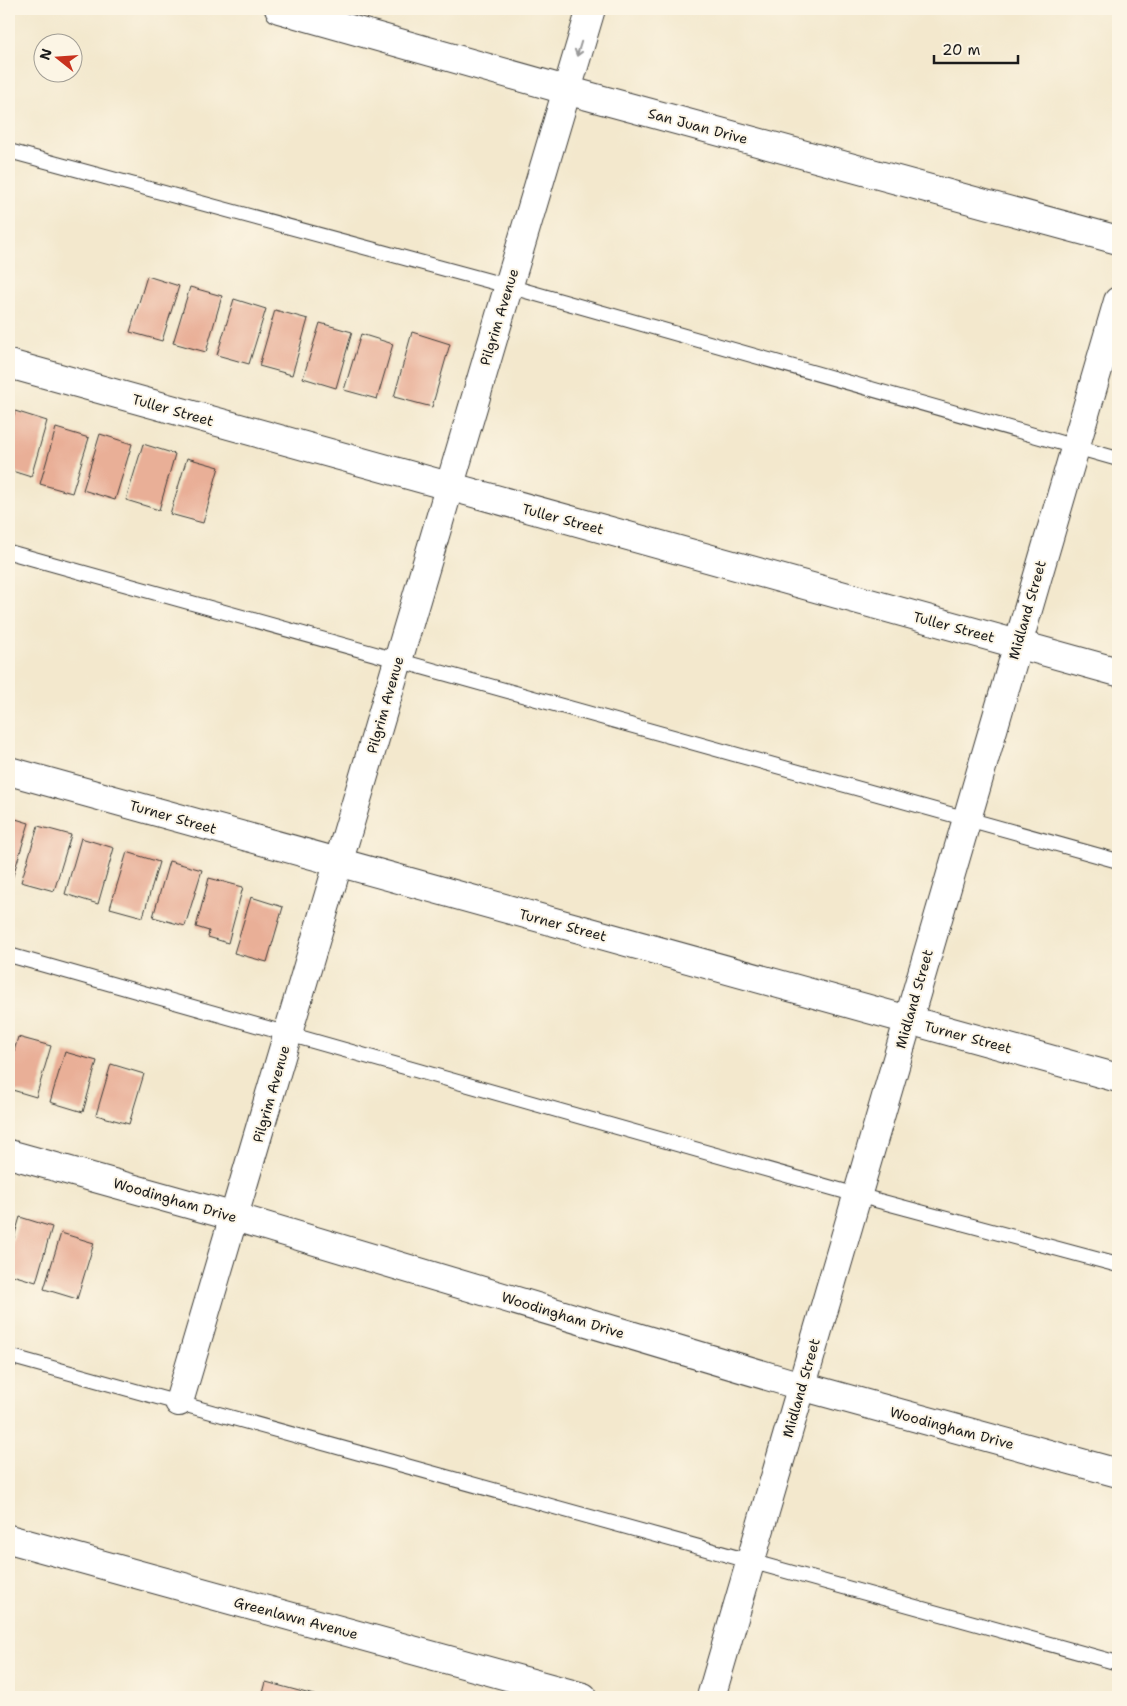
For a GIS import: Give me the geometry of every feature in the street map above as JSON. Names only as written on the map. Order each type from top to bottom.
[{"type":"street","name":"San Juan Drive","points":[[279,9],[566,90],[1118,240]]},
{"type":"street","name":"Pilgrim Avenue","points":[[179,1402],[289,1034],[448,487],[591,9]]},
{"type":"street","name":"Midland Street","points":[[710,1697],[1118,301]]},
{"type":"street","name":"Tuller Street","points":[[9,364],[1118,672]]},
{"type":"street","name":"Turner Street","points":[[9,771],[1118,1078]]},
{"type":"street","name":"Woodingham Drive","points":[[9,1154],[235,1217],[801,1386],[1118,1473]]},
{"type":"street","name":"Greenlawn Avenue","points":[[9,1538],[583,1697]]},
{"type":"lane","points":[[9,151],[508,286],[1118,459]]},
{"type":"lane","points":[[9,552],[1118,861]]},
{"type":"lane","points":[[9,955],[857,1195],[1118,1265]]},
{"type":"lane","points":[[9,1356],[1118,1663]]},
{"type":"building","points":[[147,276],[179,286],[162,341],[130,332]]},
{"type":"building","points":[[190,287],[222,296],[206,352],[173,343]]},
{"type":"building","points":[[234,299],[266,309],[249,364],[217,355]]},
{"type":"building","points":[[275,310],[308,319],[292,375],[259,366]]},
{"type":"building","points":[[320,323],[352,332],[336,388],[303,378]]},
{"type":"building","points":[[412,332],[450,344],[432,407],[394,397]]},
{"type":"building","points":[[361,334],[393,344],[377,399],[344,390]]},
{"type":"building","points":[[15,411],[47,421],[31,477],[9,470],[9,431]]},
{"type":"building","points":[[56,428],[89,438],[72,493],[40,484]]},
{"type":"building","points":[[100,434],[132,444],[115,500],[83,490]]},
{"type":"building","points":[[143,444],[175,454],[159,510],[126,500]]},
{"type":"building","points":[[187,458],[219,467],[203,523],[170,514]]},
{"type":"building","points":[[9,817],[29,823],[12,879],[9,878]]},
{"type":"building","points":[[38,826],[71,835],[54,891],[21,882]]},
{"type":"building","points":[[81,838],[114,848],[98,904],[65,894]]},
{"type":"building","points":[[127,852],[159,862],[143,917],[110,908]]},
{"type":"building","points":[[169,861],[202,870],[185,926],[153,917]]},
{"type":"building","points":[[209,878],[243,887],[228,943],[208,937],[209,931],[196,927]]},
{"type":"building","points":[[251,897],[283,907],[267,962],[234,953]]},
{"type":"building","points":[[18,1037],[51,1046],[36,1097],[9,1089],[9,1069]]},
{"type":"building","points":[[65,1052],[97,1061],[83,1112],[50,1102]]},
{"type":"building","points":[[111,1064],[144,1074],[129,1124],[96,1115]]},
{"type":"building","points":[[20,1217],[52,1227],[36,1282],[9,1274],[9,1254]]},
{"type":"building","points":[[61,1233],[94,1243],[77,1299],[44,1289]]},
{"type":"building","points":[[266,1682],[321,1697],[262,1697]]}]
